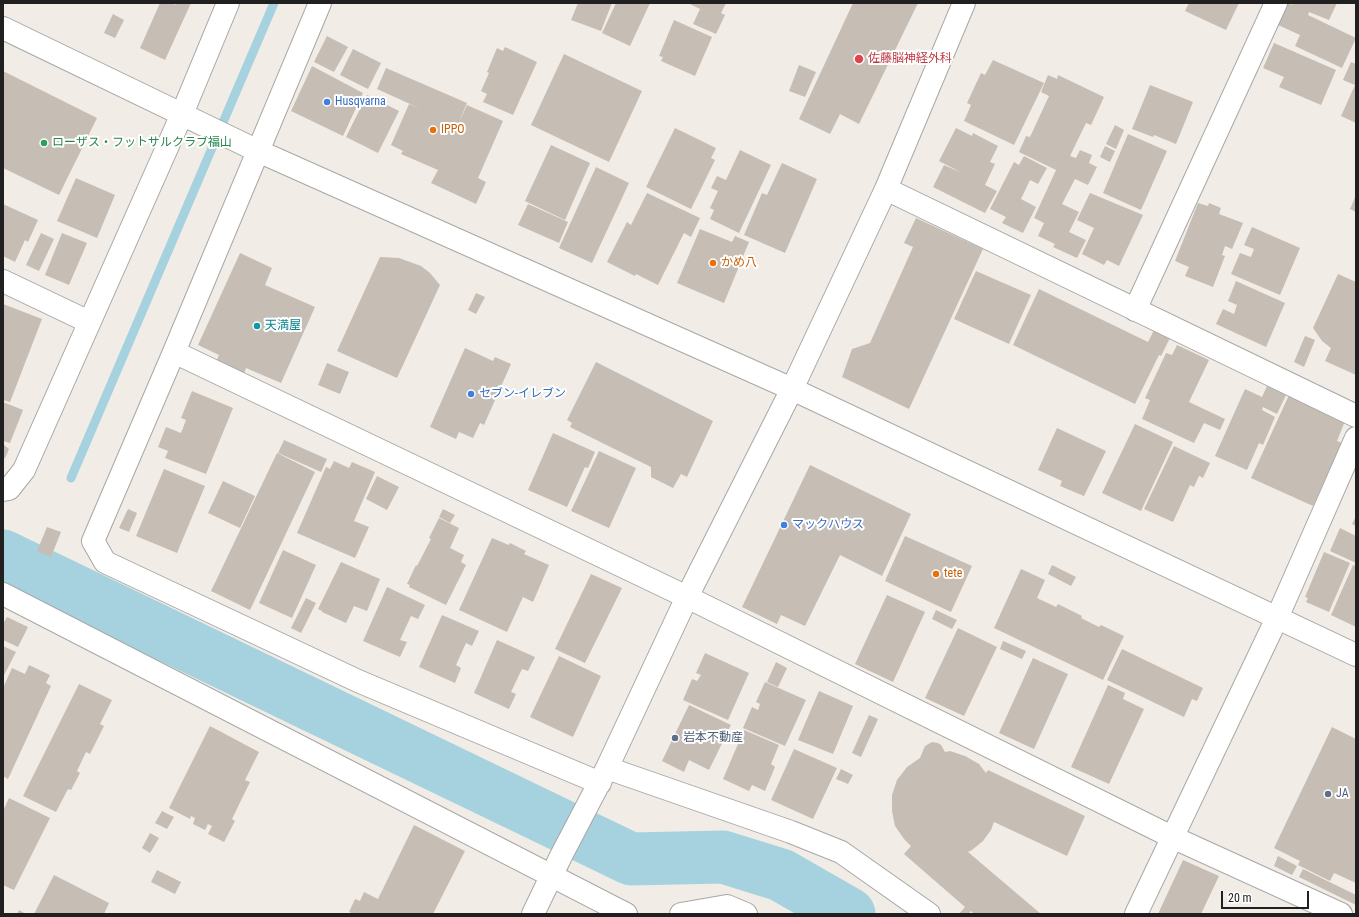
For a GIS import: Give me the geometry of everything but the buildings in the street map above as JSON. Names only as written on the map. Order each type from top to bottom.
[{"type":"street","points":[[3,490],[9,489],[24,470],[182,114],[228,3]]},
{"type":"street","points":[[320,3],[251,148],[174,352],[93,541],[105,562],[358,681],[600,782],[791,832],[841,852],[929,914]]},
{"type":"street","points":[[533,914],[600,782],[688,597],[792,389],[886,189],[964,3]]},
{"type":"street","points":[[1136,310],[1276,3]]},
{"type":"street","points":[[3,28],[251,148],[792,389],[1356,656]]},
{"type":"street","points":[[886,189],[1356,416]]},
{"type":"street","points":[[3,281],[89,322]]},
{"type":"street","points":[[174,352],[688,597],[1172,837],[1341,914]]},
{"type":"street","points":[[1136,914],[1276,618],[1356,438]]},
{"type":"street","points":[[3,594],[557,865],[626,914]]},
{"type":"street","points":[[681,914],[727,906],[746,914]]},
{"type":"waterway","points":[[71,478],[274,3]]},
{"type":"waterway","points":[[3,556],[631,859],[723,857],[781,875],[849,914]]},
{"type":"place","name":"佐藤脳神経外科","points":[[859,59]]},
{"type":"place","name":"Husqvarna","points":[[327,102]]},
{"type":"place","name":"IPPO","points":[[433,130]]},
{"type":"place","name":"ローザス・フットサルクラブ福山","points":[[44,143]]},
{"type":"place","name":"かめ八","points":[[713,263]]},
{"type":"place","name":"天満屋","points":[[257,326]]},
{"type":"place","name":"セブン-イレブン","points":[[471,394]]},
{"type":"place","name":"マックハウス","points":[[784,525]]},
{"type":"place","name":"tete","points":[[936,574]]},
{"type":"place","name":"岩本不動産","points":[[675,738]]},
{"type":"place","name":"JA","points":[[1328,794]]}]
